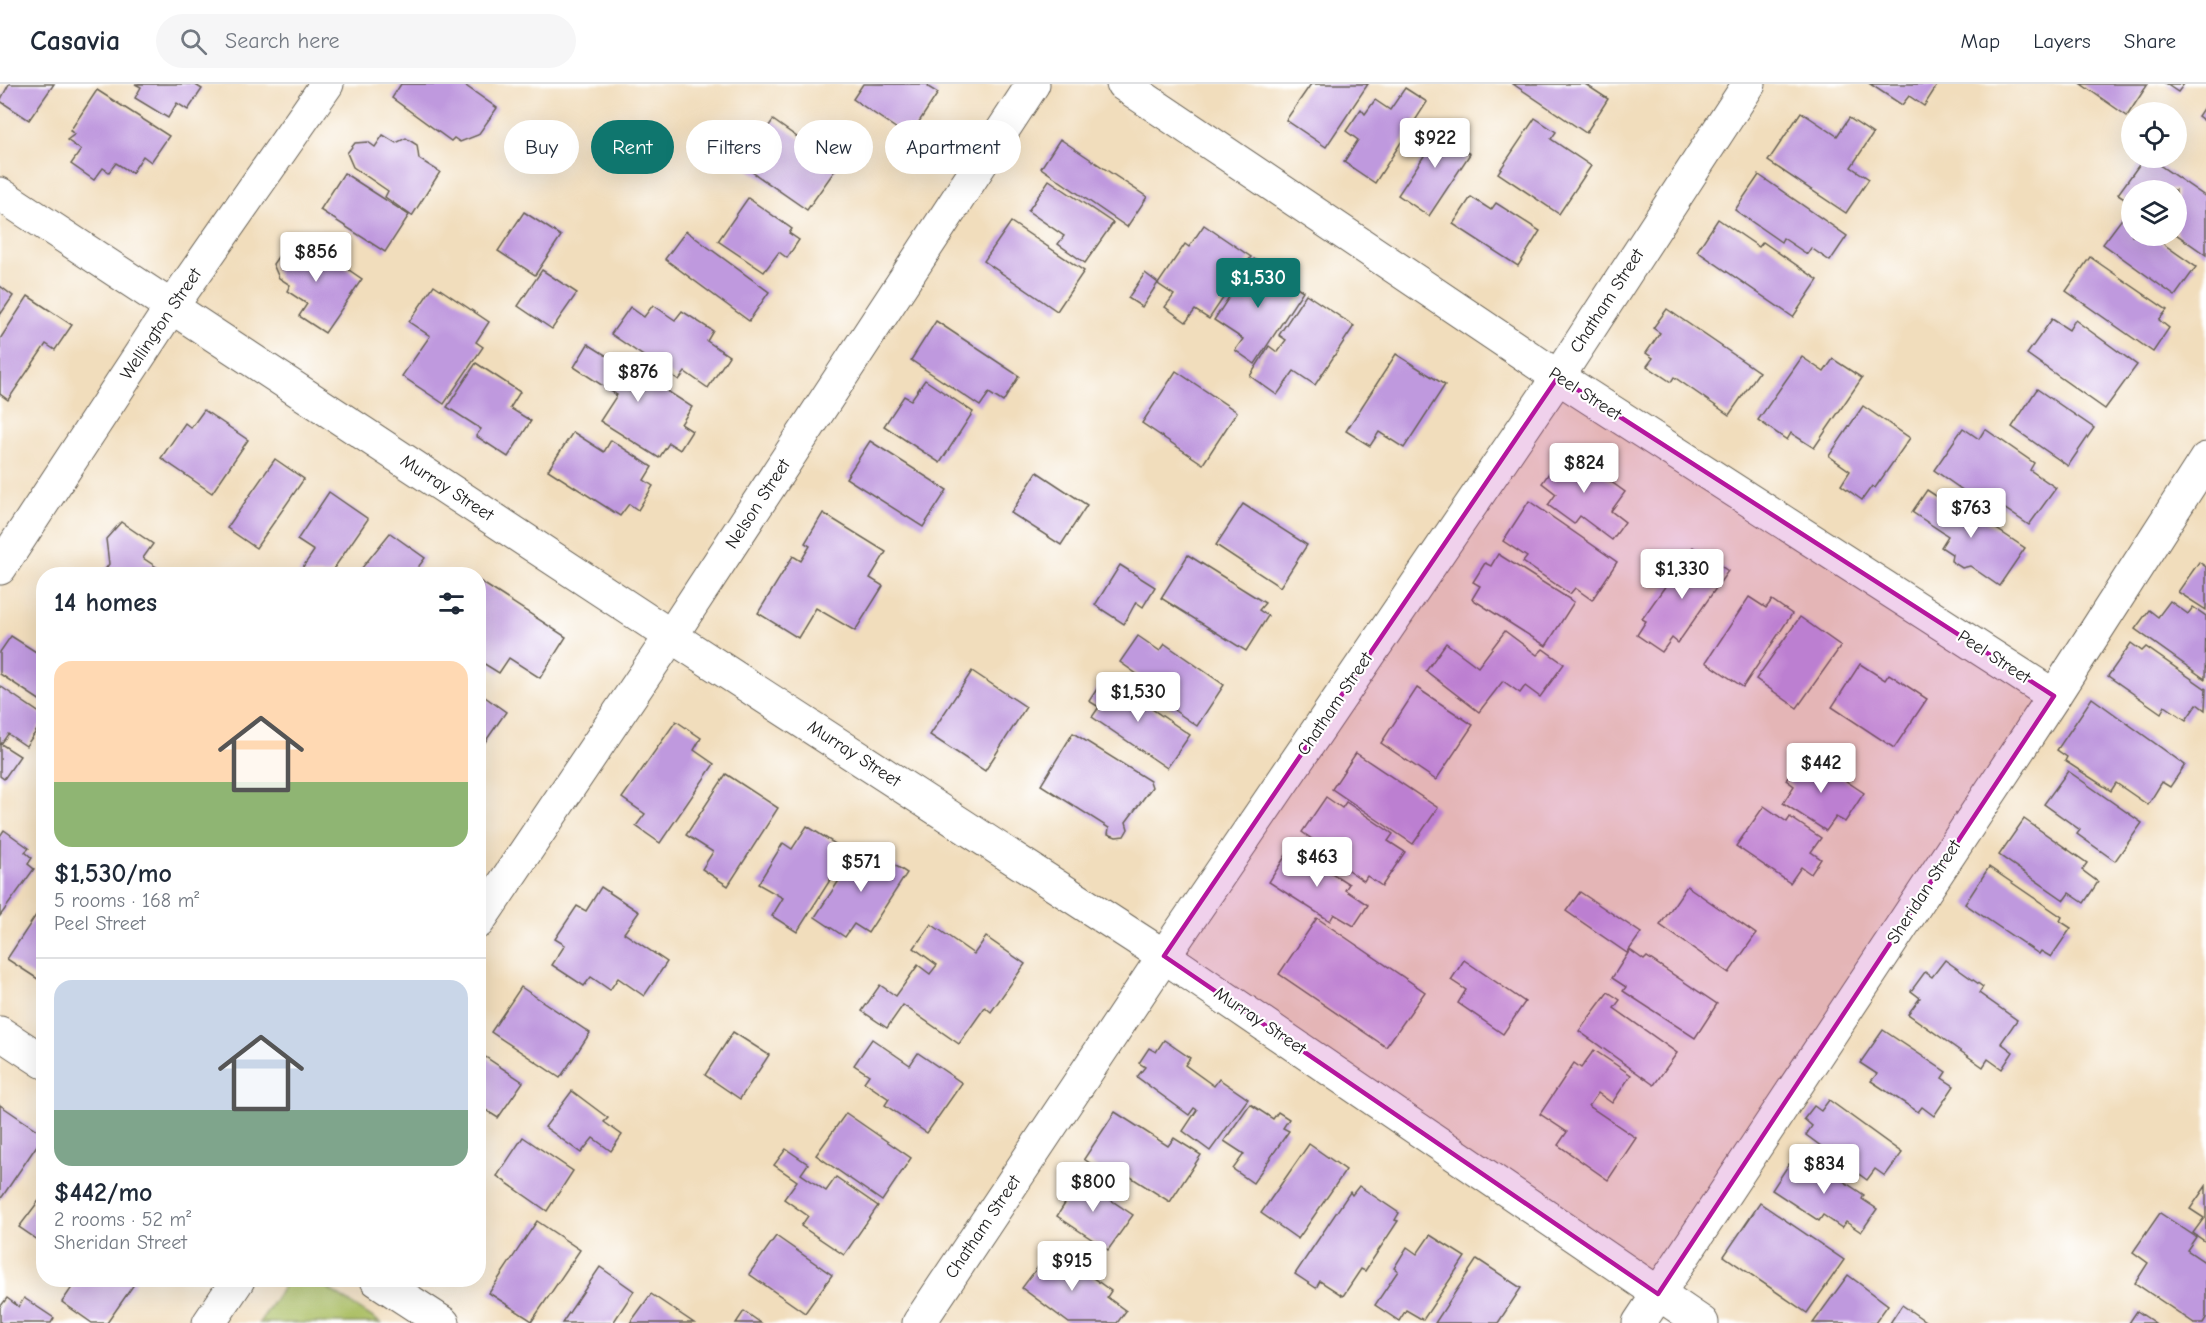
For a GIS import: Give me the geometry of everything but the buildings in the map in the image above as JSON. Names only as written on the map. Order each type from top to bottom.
[{"type":"street","name":"Wellington Street","points":[[0,568],[172,306],[327,84]]},
{"type":"street","name":"Nelson Street","points":[[486,909],[671,636],[1033,84]]},
{"type":"street","name":"Peel Street","points":[[1123,84],[1558,377],[2054,696]]},
{"type":"street","name":"Chatham Street","points":[[918,1323],[1164,956],[1558,377],[1749,84]]},
{"type":"street","name":"Murray Street","points":[[0,194],[671,636],[1164,956],[1702,1323]]},
{"type":"street","name":"Sheridan Street","points":[[1639,1323],[2054,696],[2206,459]]},
{"type":"street","points":[[0,1033],[36,1057]]},
{"type":"street","points":[[209,1323],[233,1287]]},
{"type":"street","points":[[388,1287],[443,1323]]},
{"type":"highlighted area","points":[[1558,377],[2054,696],[1658,1294],[1164,956]]},
{"type":"green space","points":[[283,1287],[326,1287],[381,1323],[259,1323]]}]
